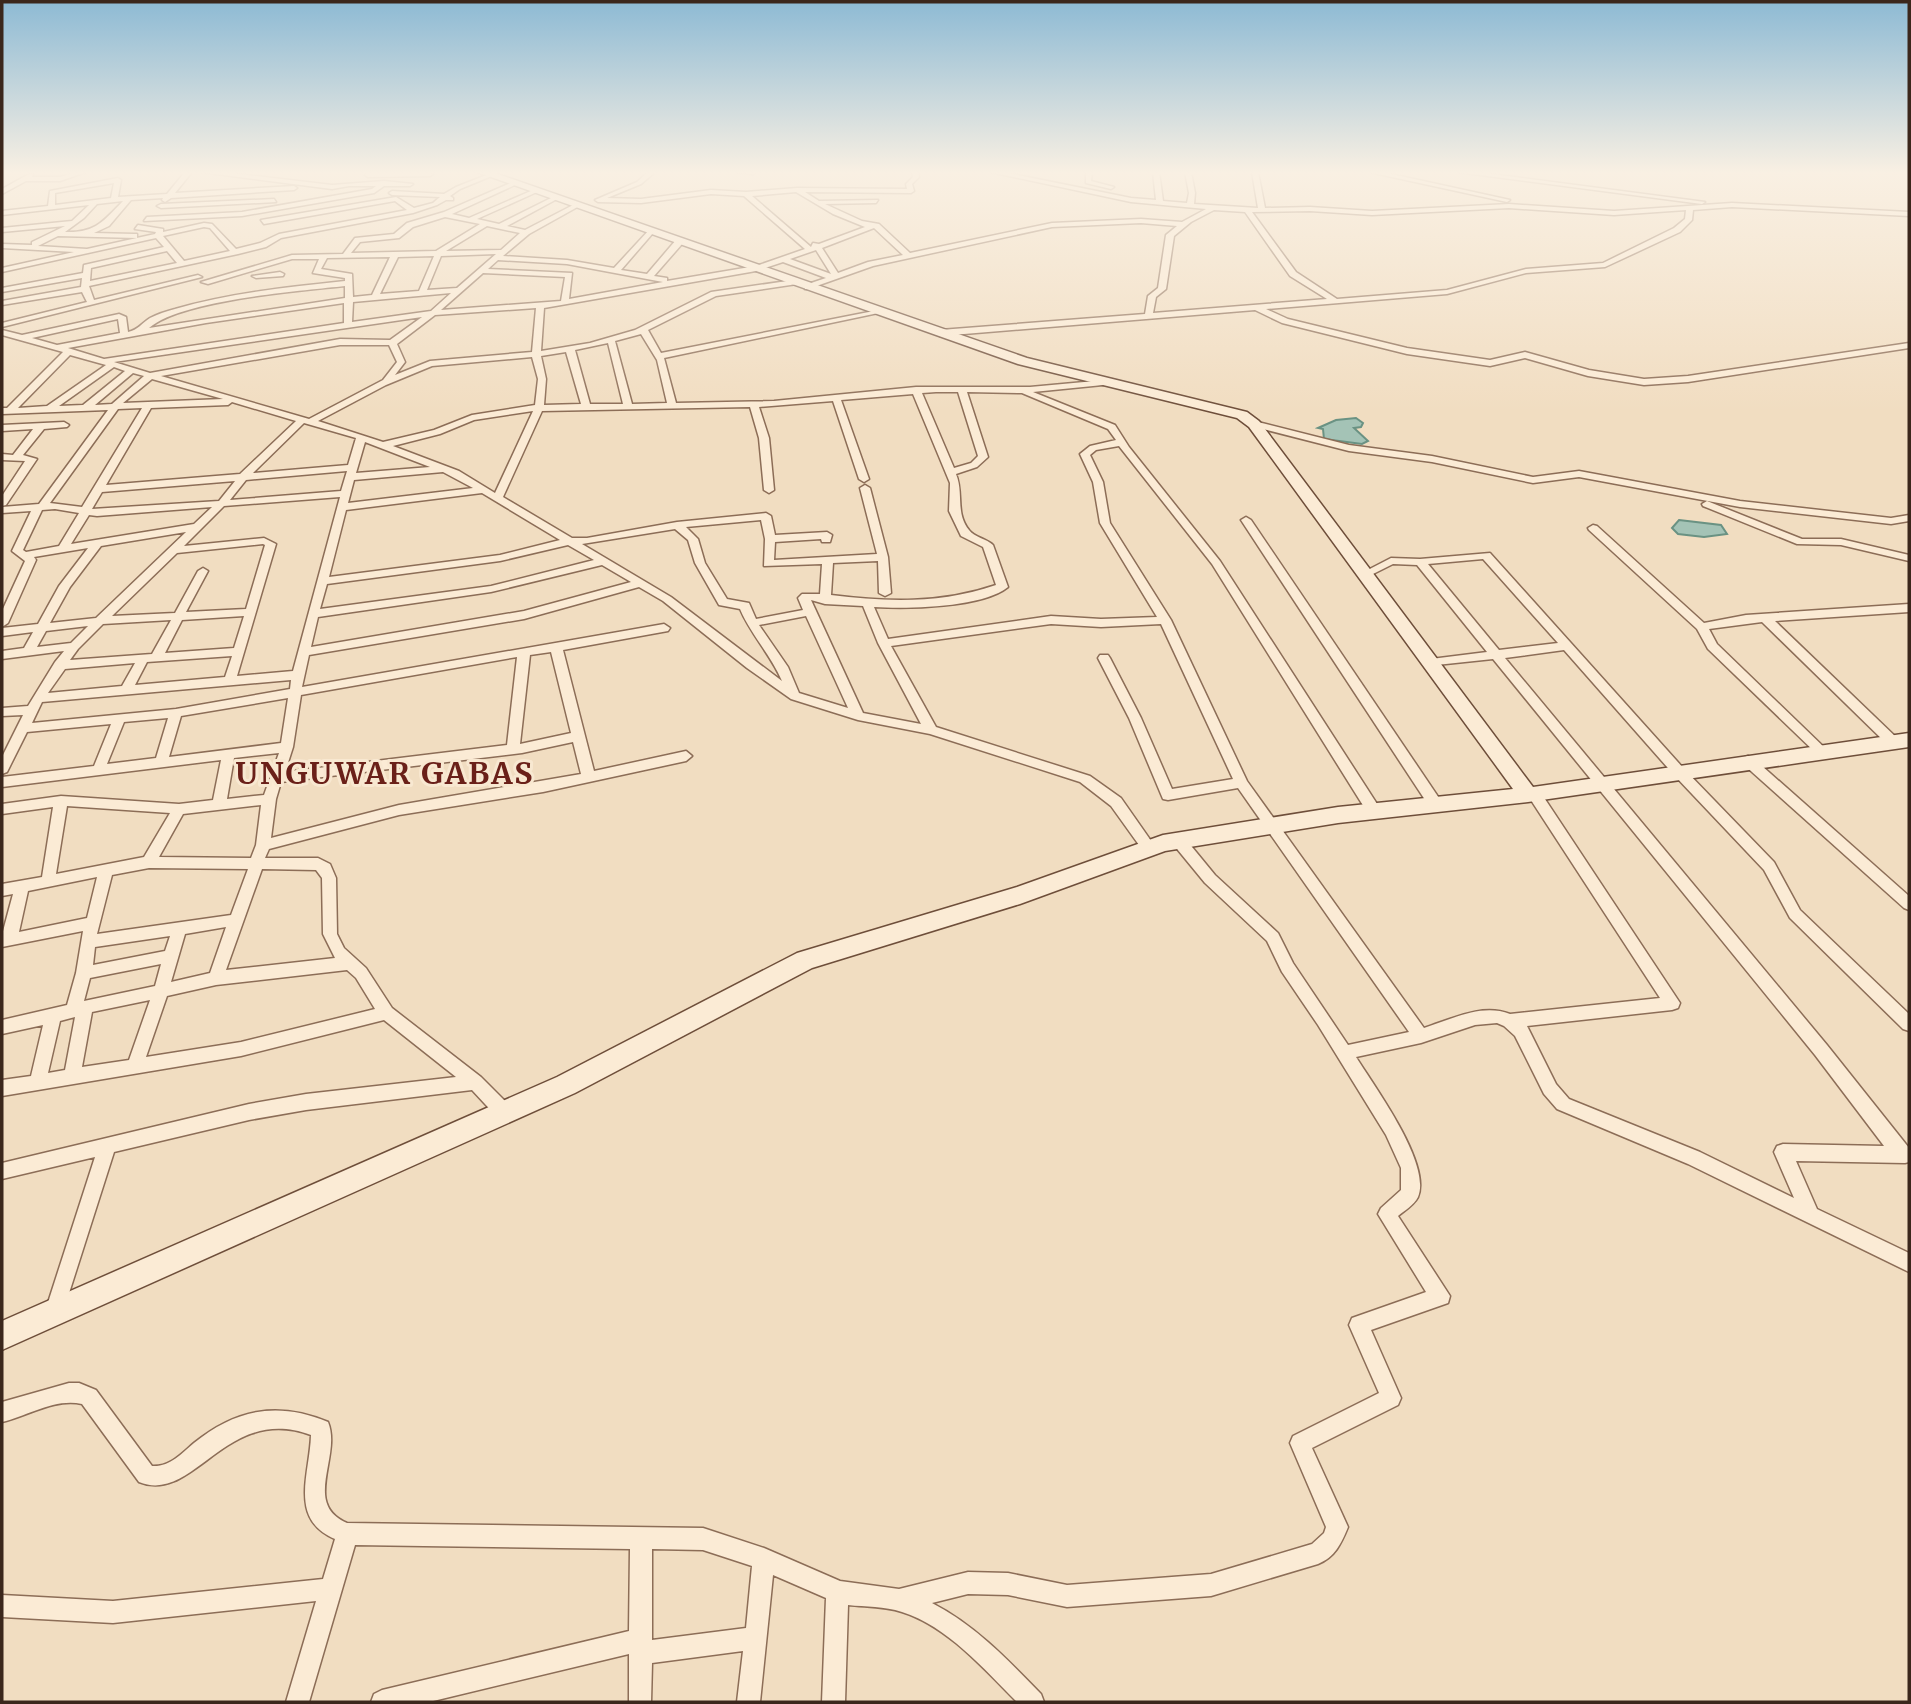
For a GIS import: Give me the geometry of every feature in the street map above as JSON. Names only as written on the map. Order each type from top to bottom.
[{"type":"street","points":[[2,270],[41,264],[87,252]]},
{"type":"street","points":[[118,252],[122,258]]},
{"type":"street","points":[[91,302],[85,283],[90,265],[153,252]]},
{"type":"street","points":[[174,252],[201,280],[221,285],[268,272],[280,274]]},
{"type":"street","points":[[2,303],[26,300],[85,283],[234,252]]},
{"type":"street","points":[[289,252],[292,257]]},
{"type":"street","points":[[345,256],[349,252]]},
{"type":"street","points":[[422,292],[439,252]]},
{"type":"street","points":[[2,325],[292,257],[439,252],[497,255],[568,262],[676,282]]},
{"type":"street","points":[[2,623],[31,560],[17,551],[40,507],[116,405],[151,375],[296,352],[340,342],[391,343],[433,313],[501,252]]},
{"type":"street","points":[[616,271],[633,252]]},
{"type":"street","points":[[648,278],[671,252]]},
{"type":"street","points":[[706,252],[1033,364],[1236,412],[1254,424],[1349,448],[1432,459],[1533,480],[1579,474],[1684,495],[1869,519],[1909,518]]},
{"type":"street","points":[[297,334],[433,313],[565,302],[755,269],[800,252]]},
{"type":"street","points":[[815,252],[835,277]]},
{"type":"street","points":[[905,252],[908,255]]},
{"type":"street","points":[[2,769],[34,704],[74,646],[224,501],[244,476],[304,422],[383,383],[442,361],[536,354],[611,340],[643,329],[714,294],[801,285],[925,252]]},
{"type":"street","points":[[1149,315],[1152,296],[1162,289],[1167,252]]},
{"type":"street","points":[[1277,252],[1293,274],[1335,301]]},
{"type":"street","points":[[940,333],[1004,330],[1065,321],[1447,292],[1526,271],[1605,265],[1633,252]]},
{"type":"street","points":[[376,295],[395,254]]},
{"type":"street","points":[[264,294],[264,287],[303,257]]},
{"type":"street","points":[[324,257],[315,270],[349,274],[348,327]]},
{"type":"street","points":[[782,258],[835,277]]},
{"type":"street","points":[[478,271],[569,275],[565,302]]},
{"type":"street","points":[[2,290],[35,285],[85,283]]},
{"type":"street","points":[[139,355],[146,321],[188,307],[235,298],[349,283]]},
{"type":"street","points":[[19,320],[35,285]]},
{"type":"street","points":[[285,321],[292,290]]},
{"type":"street","points":[[49,409],[108,362],[180,349],[227,330],[285,321],[347,298],[457,290]]},
{"type":"street","points":[[227,330],[235,298]]},
{"type":"street","points":[[498,498],[539,408],[542,379],[536,354],[540,306]]},
{"type":"street","points":[[1253,306],[1285,321],[1407,351],[1490,363],[1525,355],[1588,373],[1644,382],[1701,377],[1909,345]]},
{"type":"street","points":[[180,349],[188,323],[188,307]]},
{"type":"street","points":[[659,356],[879,312]]},
{"type":"street","points":[[51,313],[51,331]]},
{"type":"street","points":[[19,338],[119,316],[122,317],[124,334]]},
{"type":"street","points":[[53,349],[188,323],[227,330],[285,321]]},
{"type":"street","points":[[285,321],[297,334],[296,352]]},
{"type":"street","points":[[643,329],[659,356],[672,404]]},
{"type":"street","points":[[973,344],[1004,330]]},
{"type":"street","points":[[2,332],[384,444],[444,468],[667,599],[751,666],[795,696],[858,716],[931,730],[1085,779],[1116,802],[1149,848]]},
{"type":"street","points":[[611,340],[628,405]]},
{"type":"street","points":[[383,383],[401,362],[391,343]]},
{"type":"street","points":[[570,349],[586,407]]},
{"type":"street","points":[[6,411],[67,353]]},
{"type":"street","points":[[86,407],[131,370]]},
{"type":"street","points":[[384,444],[437,432],[472,418],[539,408],[754,404],[916,390],[1017,390],[1103,382]]},
{"type":"street","points":[[950,473],[974,465],[983,457],[962,389]]},
{"type":"street","points":[[858,716],[804,598],[810,596],[825,600],[909,607],[958,600],[1002,587],[988,545],[965,534],[954,511],[955,482],[916,390]]},
{"type":"street","points":[[1017,390],[1106,422],[1216,563],[1374,811]]},
{"type":"street","points":[[836,398],[864,483],[883,557],[885,593]]},
{"type":"street","points":[[6,411],[240,402]]},
{"type":"street","points":[[63,549],[149,404]]},
{"type":"street","points":[[754,404],[764,438],[769,490]]},
{"type":"street","points":[[1254,424],[1531,794],[1672,1003],[1510,1021]]},
{"type":"street","points":[[2,428],[64,425]]},
{"type":"street","points":[[17,456],[41,426]]},
{"type":"street","points":[[216,978],[254,862],[263,845],[269,799],[286,747],[298,675],[361,437]]},
{"type":"street","points":[[1122,442],[1093,448],[1084,454],[1099,478],[1101,504],[1106,514],[1105,523],[1165,620],[1241,783],[1269,826],[1421,1036]]},
{"type":"street","points":[[2,457],[32,459],[2,503]]},
{"type":"street","points":[[97,489],[244,476],[444,468]]},
{"type":"street","points":[[343,507],[484,490]]},
{"type":"street","points":[[2,510],[40,507],[86,513],[345,494]]},
{"type":"street","points":[[1684,495],[1793,540],[1808,543],[1841,542],[1909,558]]},
{"type":"street","points":[[321,581],[500,558],[570,541],[587,541],[677,525],[766,516],[770,539],[768,564],[883,557]]},
{"type":"street","points":[[1246,520],[1436,805]]},
{"type":"street","points":[[677,525],[692,539],[700,563],[723,603],[745,606],[752,623],[782,667],[795,696]]},
{"type":"street","points":[[26,555],[197,527]]},
{"type":"street","points":[[1593,528],[1702,627],[1712,646],[1822,751]]},
{"type":"street","points":[[770,539],[827,535],[826,540]]},
{"type":"street","points":[[172,550],[268,542],[267,560],[253,612],[230,681]]},
{"type":"street","points":[[29,650],[65,586],[96,545]]},
{"type":"street","points":[[1365,574],[1391,561],[1420,562],[1486,555],[1680,773],[1769,866],[1796,914],[1909,1024]]},
{"type":"street","points":[[825,600],[828,559]]},
{"type":"street","points":[[313,614],[491,589],[604,561]]},
{"type":"street","points":[[1420,562],[1905,1155]]},
{"type":"street","points":[[125,690],[176,618],[203,571]]},
{"type":"street","points":[[305,652],[524,615],[641,583]]},
{"type":"street","points":[[867,603],[884,643],[931,730]]},
{"type":"street","points":[[1702,627],[1765,618],[1909,608]]},
{"type":"street","points":[[2,632],[98,621],[253,612]]},
{"type":"street","points":[[752,623],[810,612]]},
{"type":"street","points":[[1765,618],[1901,741]]},
{"type":"street","points":[[884,643],[1051,620],[1101,623],[1165,620]]},
{"type":"street","points":[[22,728],[176,713],[664,628]]},
{"type":"street","points":[[2,655],[74,646]]},
{"type":"street","points":[[1431,663],[1566,646]]},
{"type":"street","points":[[556,647],[589,778]]},
{"type":"street","points":[[59,665],[240,651]]},
{"type":"street","points":[[513,749],[524,652]]},
{"type":"street","points":[[1104,658],[1135,718],[1168,795],[1241,783]]},
{"type":"street","points":[[2,712],[34,704],[125,690],[298,675]]},
{"type":"street","points":[[161,762],[176,713]]},
{"type":"street","points":[[99,771],[119,720]]},
{"type":"street","points":[[275,778],[513,749],[579,736]]},
{"type":"street","points":[[2,1336],[504,1112],[662,1036],[805,960],[1020,895],[1149,848],[1178,840],[1374,811],[1601,785],[1748,761],[1901,741]]},
{"type":"street","points":[[2,782],[286,747]]},
{"type":"street","points":[[219,804],[228,755]]},
{"type":"street","points":[[263,845],[399,810],[589,778],[686,756]]},
{"type":"street","points":[[1748,761],[1909,904]]},
{"type":"street","points":[[2,809],[61,801],[179,809],[269,799]]},
{"type":"street","points":[[48,881],[61,801]]},
{"type":"street","points":[[149,862],[179,809]]},
{"type":"street","points":[[2,1412],[50,1397],[82,1393],[89,1397],[146,1475],[158,1479],[173,1474],[206,1445],[231,1430],[281,1418],[299,1419],[321,1429],[322,1441],[313,1477],[318,1516],[329,1529],[346,1534],[397,1533],[541,1539],[704,1539],[738,1546],[836,1592],[898,1600],[968,1583],[1008,1584],[1067,1596],[1211,1585],[1318,1553],[1332,1540],[1336,1527],[1300,1443],[1391,1398],[1359,1325],[1441,1296],[1422,1271],[1387,1214],[1410,1194],[1410,1168],[1392,1129],[1287,967],[1273,937],[1210,879],[1178,840]]},
{"type":"street","points":[[2,890],[149,862],[308,862],[325,868],[329,878],[330,934],[339,952],[361,973],[386,1013],[475,1082],[504,1112]]},
{"type":"street","points":[[72,1077],[88,942],[106,871]]},
{"type":"street","points":[[5,941],[23,887]]},
{"type":"street","points":[[88,942],[236,920]]},
{"type":"street","points":[[5,941],[92,923]]},
{"type":"street","points":[[135,1066],[180,927]]},
{"type":"street","points":[[84,973],[171,956]]},
{"type":"street","points":[[2,1027],[216,978],[350,963]]},
{"type":"street","points":[[2,1088],[241,1049],[386,1013]]},
{"type":"street","points":[[37,1083],[53,1016]]},
{"type":"street","points":[[1343,1053],[1421,1036],[1475,1018],[1497,1016],[1510,1021],[1521,1031],[1550,1089],[1563,1104],[1694,1158],[1909,1264]]},
{"type":"street","points":[[2,1171],[306,1102],[475,1082]]},
{"type":"street","points":[[54,1314],[107,1147]]},
{"type":"street","points":[[1811,1215],[1783,1152],[1905,1155]]},
{"type":"street","points":[[298,1702],[346,1534]]},
{"type":"street","points":[[640,1702],[641,1538]]},
{"type":"street","points":[[750,1702],[764,1559]]},
{"type":"street","points":[[2,1606],[113,1612],[330,1590]]},
{"type":"street","points":[[832,1702],[836,1592]]},
{"type":"street","points":[[898,1600],[959,1635],[991,1660],[1033,1702]]},
{"type":"street","points":[[382,1702],[640,1646],[756,1638]]},
{"type":"shaded area","points":[[1356,418],[1363,423],[1361,427],[1354,428],[1368,441],[1362,444],[1324,439],[1323,429],[1318,428],[1336,420]]},
{"type":"shaded area","points":[[1679,520],[1721,525],[1727,534],[1704,537],[1678,534],[1672,528]]},
{"type":"district","name":"UNGUWAR GABAS","points":[[385,773]]}]
